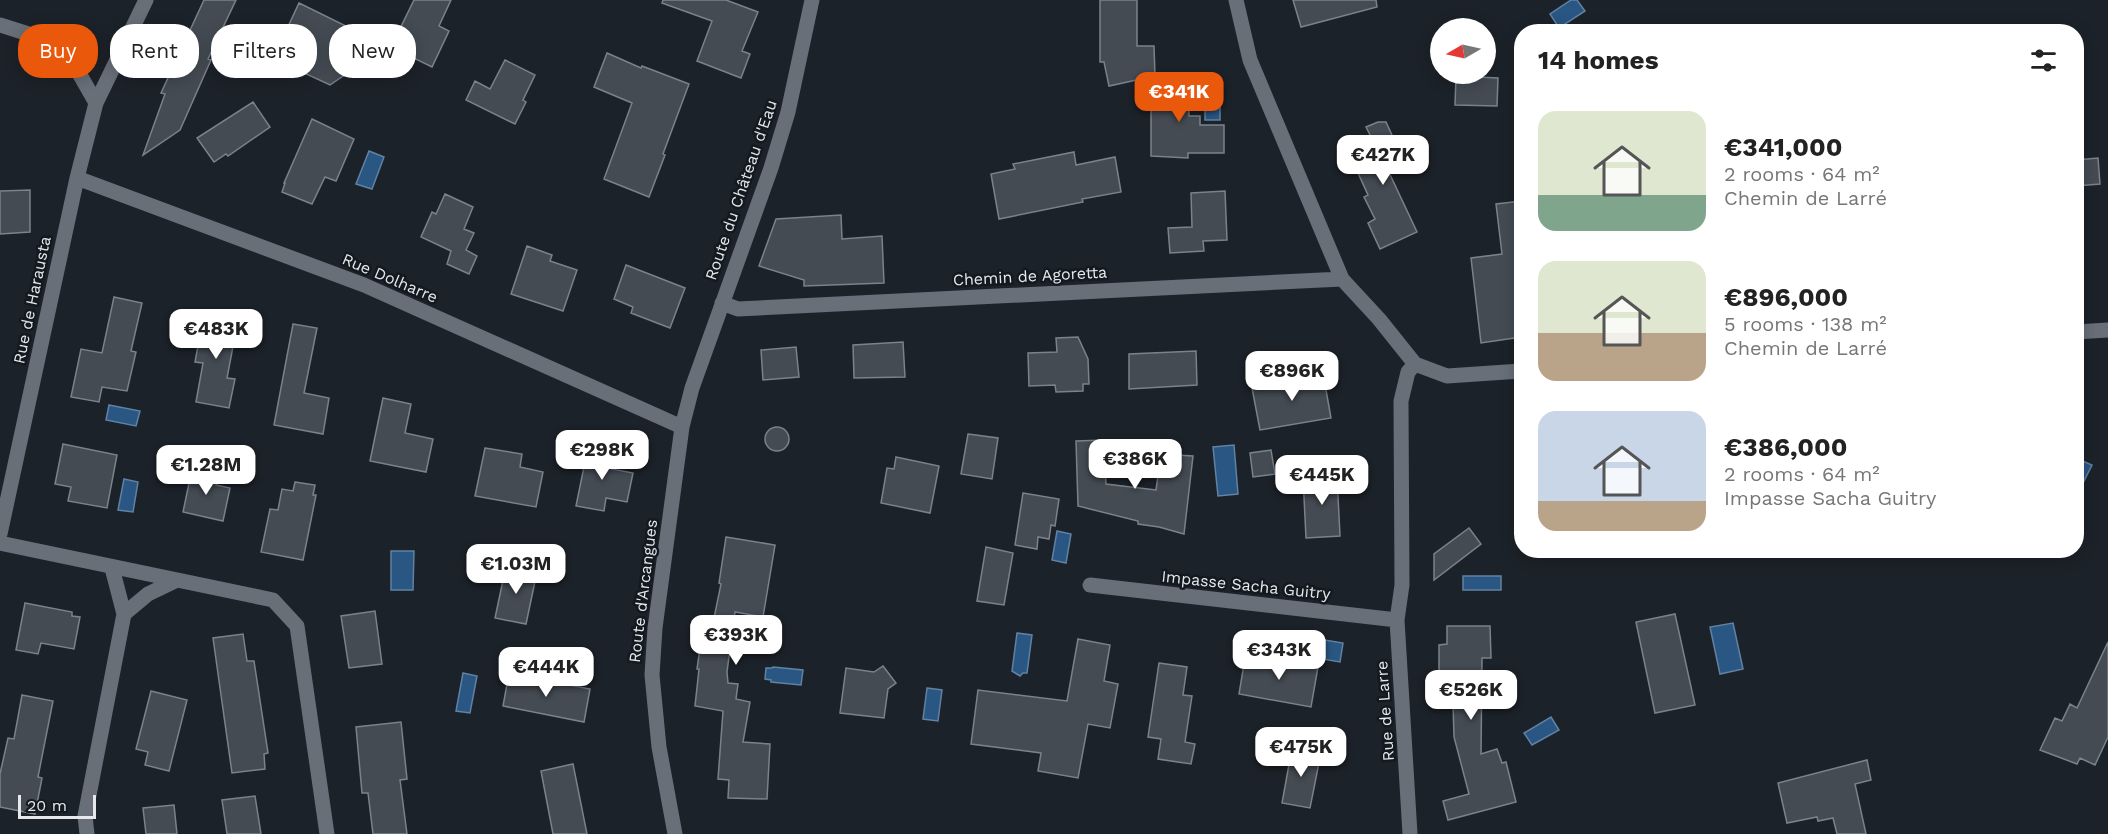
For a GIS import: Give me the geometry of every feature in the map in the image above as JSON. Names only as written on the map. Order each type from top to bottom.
[{"type":"street","name":"Rue de Harausta","points":[[0,534],[77,178],[96,103],[146,0]]},
{"type":"street","name":"Route du Château d'Eau","points":[[692,388],[771,168],[788,112],[812,0]]},
{"type":"street","points":[[1236,0],[1250,60],[1342,279],[1379,319],[1415,364],[1448,376],[1514,371]]},
{"type":"street","points":[[0,25],[63,45],[96,103]]},
{"type":"street","name":"Rue Dolharre","points":[[77,178],[364,285],[682,427]]},
{"type":"street","name":"Chemin de Agoretta","points":[[722,303],[738,309],[1342,279]]},
{"type":"street","points":[[2084,332],[2108,330]]},
{"type":"street","name":"Rue de Larre","points":[[1410,834],[1397,620],[1402,585],[1401,401],[1408,372],[1415,364]]},
{"type":"street","name":"Route d'Arcangues","points":[[675,834],[659,747],[652,675],[655,628],[682,427],[692,388]]},
{"type":"street","points":[[0,543],[273,600],[297,626],[327,834]]},
{"type":"street","points":[[87,834],[85,816],[124,614],[112,568]]},
{"type":"street","points":[[124,614],[148,594],[175,580]]},
{"type":"street","name":"Impasse Sacha Guitry","points":[[1090,585],[1397,620]]},
{"type":"water","points":[[1571,0],[1577,0],[1585,11],[1565,24],[1556,24],[1550,14]]},
{"type":"water","points":[[1205,81],[1220,81],[1220,120],[1205,120]]},
{"type":"water","points":[[369,151],[384,157],[372,189],[356,184]]},
{"type":"water","points":[[109,405],[140,411],[136,426],[106,420]]},
{"type":"water","points":[[1234,445],[1238,494],[1218,496],[1213,447]]},
{"type":"water","points":[[2084,462],[2092,465],[2084,481]]},
{"type":"water","points":[[124,479],[138,482],[133,512],[118,510]]},
{"type":"water","points":[[1057,531],[1071,534],[1066,563],[1052,560]]},
{"type":"water","points":[[391,551],[414,551],[413,590],[391,590]]},
{"type":"water","points":[[1463,576],[1501,576],[1501,590],[1463,590]]},
{"type":"water","points":[[1733,623],[1743,669],[1720,674],[1710,627]]},
{"type":"water","points":[[1017,633],[1032,635],[1027,673],[1020,676],[1012,671]]},
{"type":"water","points":[[1301,636],[1343,643],[1340,662],[1298,655]]},
{"type":"water","points":[[766,668],[803,670],[801,685],[771,682],[765,679]]},
{"type":"water","points":[[463,673],[477,676],[470,713],[456,711]]},
{"type":"water","points":[[927,688],[942,690],[938,721],[923,719]]},
{"type":"water","points":[[1551,717],[1559,730],[1532,745],[1524,733]]},
{"type":"building","points":[[204,0],[236,0],[225,24],[211,24],[211,53],[208,59],[211,60],[180,130],[143,155],[165,94],[161,93],[168,78],[199,78],[199,24],[193,24]]},
{"type":"building","points":[[414,0],[451,0],[439,26],[449,31],[432,67],[416,59],[416,24],[402,24]]},
{"type":"building","points":[[663,0],[726,0],[758,12],[742,51],[750,54],[741,78],[697,61],[712,21],[662,3]]},
{"type":"building","points":[[1100,0],[1137,0],[1137,46],[1154,46],[1155,76],[1109,86],[1104,62],[1100,62]]},
{"type":"building","points":[[1293,0],[1376,0],[1377,7],[1301,27]]},
{"type":"building","points":[[299,3],[342,24],[329,24],[329,78],[340,78],[330,85],[315,78],[317,78],[317,24],[289,24]]},
{"type":"building","points":[[607,53],[641,68],[642,66],[689,84],[649,197],[604,179],[632,103],[594,87]]},
{"type":"building","points":[[505,60],[535,75],[523,100],[526,102],[515,124],[466,100],[475,81],[490,89]]},
{"type":"building","points":[[1151,78],[1188,78],[1189,116],[1200,116],[1200,125],[1224,125],[1224,153],[1188,153],[1188,158],[1151,156]]},
{"type":"building","points":[[1496,78],[1498,78],[1497,106],[1455,105],[1456,84],[1496,84]]},
{"type":"building","points":[[253,102],[270,127],[228,156],[226,154],[214,162],[197,138]]},
{"type":"building","points":[[312,119],[354,139],[336,181],[325,177],[312,204],[282,192]]},
{"type":"building","points":[[1378,122],[1386,122],[1403,159],[1386,166],[1417,232],[1380,249],[1368,223],[1375,219],[1364,197],[1368,195],[1358,173],[1357,144],[1371,137],[1366,127]]},
{"type":"building","points":[[1074,152],[1076,165],[1115,157],[1121,192],[999,219],[991,174],[1015,169],[1013,164]]},
{"type":"building","points":[[2098,158],[2100,184],[2084,185],[2084,159]]},
{"type":"building","points":[[30,190],[30,232],[0,234],[0,191]]},
{"type":"building","points":[[1225,191],[1227,240],[1203,241],[1204,251],[1170,253],[1168,228],[1192,227],[1191,193]]},
{"type":"building","points":[[445,194],[473,207],[464,229],[474,233],[466,250],[477,256],[469,274],[447,264],[451,251],[421,237],[432,212],[436,214]]},
{"type":"building","points":[[1514,202],[1514,338],[1481,343],[1471,258],[1502,254],[1496,204]]},
{"type":"building","points":[[841,215],[842,239],[882,236],[884,283],[804,286],[804,280],[759,266],[776,219]]},
{"type":"building","points":[[527,246],[552,255],[550,261],[577,270],[563,311],[511,294]]},
{"type":"building","points":[[626,265],[685,288],[670,328],[631,313],[633,307],[614,299]]},
{"type":"building","points":[[114,297],[142,303],[131,351],[136,352],[127,391],[102,387],[99,402],[71,397],[81,349],[102,353]]},
{"type":"building","points":[[204,313],[238,320],[227,378],[235,379],[229,408],[196,402],[203,363],[195,362]]},
{"type":"building","points":[[293,324],[317,328],[304,393],[329,398],[323,434],[274,425]]},
{"type":"building","points":[[1078,337],[1088,359],[1089,384],[1083,384],[1083,391],[1056,392],[1055,385],[1029,386],[1028,353],[1057,352],[1056,338]]},
{"type":"building","points":[[903,342],[905,377],[854,378],[853,345]]},
{"type":"building","points":[[796,347],[799,377],[763,380],[761,350]]},
{"type":"building","points":[[1196,351],[1197,385],[1129,389],[1129,354]]},
{"type":"building","points":[[1323,373],[1331,418],[1260,430],[1252,388]]},
{"type":"building","points":[[383,398],[411,404],[405,433],[433,439],[426,472],[370,461]]},
{"type":"building","points":[[777,427],[785,431],[789,439],[785,447],[777,451],[769,447],[765,439],[769,431]]},
{"type":"building","points":[[968,434],[998,438],[992,479],[961,474]]},
{"type":"building","points":[[1104,440],[1106,484],[1156,490],[1161,454],[1193,456],[1184,534],[1138,524],[1138,521],[1078,506],[1076,441]]},
{"type":"building","points":[[63,444],[117,455],[107,508],[68,501],[71,487],[55,484]]},
{"type":"building","points":[[588,447],[616,452],[612,469],[633,473],[627,502],[606,498],[604,511],[576,506]]},
{"type":"building","points":[[485,448],[522,454],[520,467],[543,472],[536,507],[475,496]]},
{"type":"building","points":[[1271,450],[1275,474],[1253,477],[1250,453]]},
{"type":"building","points":[[896,457],[939,466],[930,513],[881,503],[887,468],[894,469]]},
{"type":"building","points":[[192,469],[218,474],[216,485],[230,488],[223,521],[183,512]]},
{"type":"building","points":[[1337,475],[1340,536],[1306,538],[1303,477]]},
{"type":"building","points":[[295,482],[315,485],[313,495],[316,495],[303,560],[261,552],[270,509],[278,510],[282,489],[293,491]]},
{"type":"building","points":[[1023,493],[1059,499],[1055,526],[1051,525],[1049,539],[1038,537],[1037,549],[1015,545]]},
{"type":"building","points":[[1469,528],[1481,544],[1434,580],[1434,554]]},
{"type":"building","points":[[726,537],[775,545],[763,617],[735,612],[727,672],[728,683],[738,684],[736,699],[750,702],[743,742],[770,744],[767,799],[728,798],[729,780],[718,779],[723,711],[695,706],[703,627],[712,628],[721,584],[719,583]]},
{"type":"building","points":[[986,547],[1013,553],[1004,605],[977,601]]},
{"type":"building","points":[[506,566],[537,572],[526,624],[495,618]]},
{"type":"building","points":[[25,603],[72,612],[72,616],[80,617],[74,649],[41,643],[38,654],[16,650]]},
{"type":"building","points":[[375,611],[382,664],[349,668],[341,616]]},
{"type":"building","points":[[1675,614],[1695,705],[1655,713],[1636,622]]},
{"type":"building","points":[[1447,626],[1490,626],[1491,658],[1482,658],[1481,754],[1497,749],[1502,763],[1506,762],[1516,802],[1448,820],[1443,801],[1469,794],[1454,737],[1453,703],[1439,704],[1439,645],[1447,644]]},
{"type":"building","points":[[243,634],[247,661],[254,661],[268,753],[264,754],[265,769],[232,773],[213,638]]},
{"type":"building","points":[[1078,639],[1110,645],[1104,681],[1118,684],[1110,728],[1088,724],[1078,778],[1038,771],[1041,753],[971,744],[978,690],[1067,701]]},
{"type":"building","points":[[2108,642],[2108,737],[2095,765],[2080,758],[2077,764],[2040,750],[2055,718],[2062,721],[2070,704],[2077,708]]},
{"type":"building","points":[[1253,655],[1318,667],[1311,707],[1239,694],[1245,658],[1252,659]]},
{"type":"building","points":[[1159,663],[1187,667],[1183,695],[1192,696],[1185,742],[1195,744],[1191,764],[1158,759],[1161,739],[1148,737]]},
{"type":"building","points":[[883,666],[896,683],[888,689],[884,718],[840,713],[846,668],[874,672]]},
{"type":"building","points":[[509,673],[590,689],[584,722],[503,706]]},
{"type":"building","points":[[151,691],[187,700],[169,771],[145,765],[148,752],[136,749]]},
{"type":"building","points":[[22,695],[53,701],[38,777],[42,778],[35,814],[0,807],[0,774],[8,738],[14,739]]},
{"type":"building","points":[[401,722],[407,779],[400,780],[407,834],[373,834],[368,793],[362,793],[356,727]]},
{"type":"building","points":[[1292,748],[1321,753],[1310,808],[1282,803]]},
{"type":"building","points":[[1867,760],[1871,780],[1855,784],[1866,834],[1837,834],[1833,818],[1818,821],[1817,817],[1787,823],[1778,783]]},
{"type":"building","points":[[573,764],[587,834],[553,834],[541,771]]},
{"type":"building","points":[[255,796],[261,834],[227,834],[222,800]]},
{"type":"building","points":[[174,805],[177,834],[146,834],[143,808]]}]
